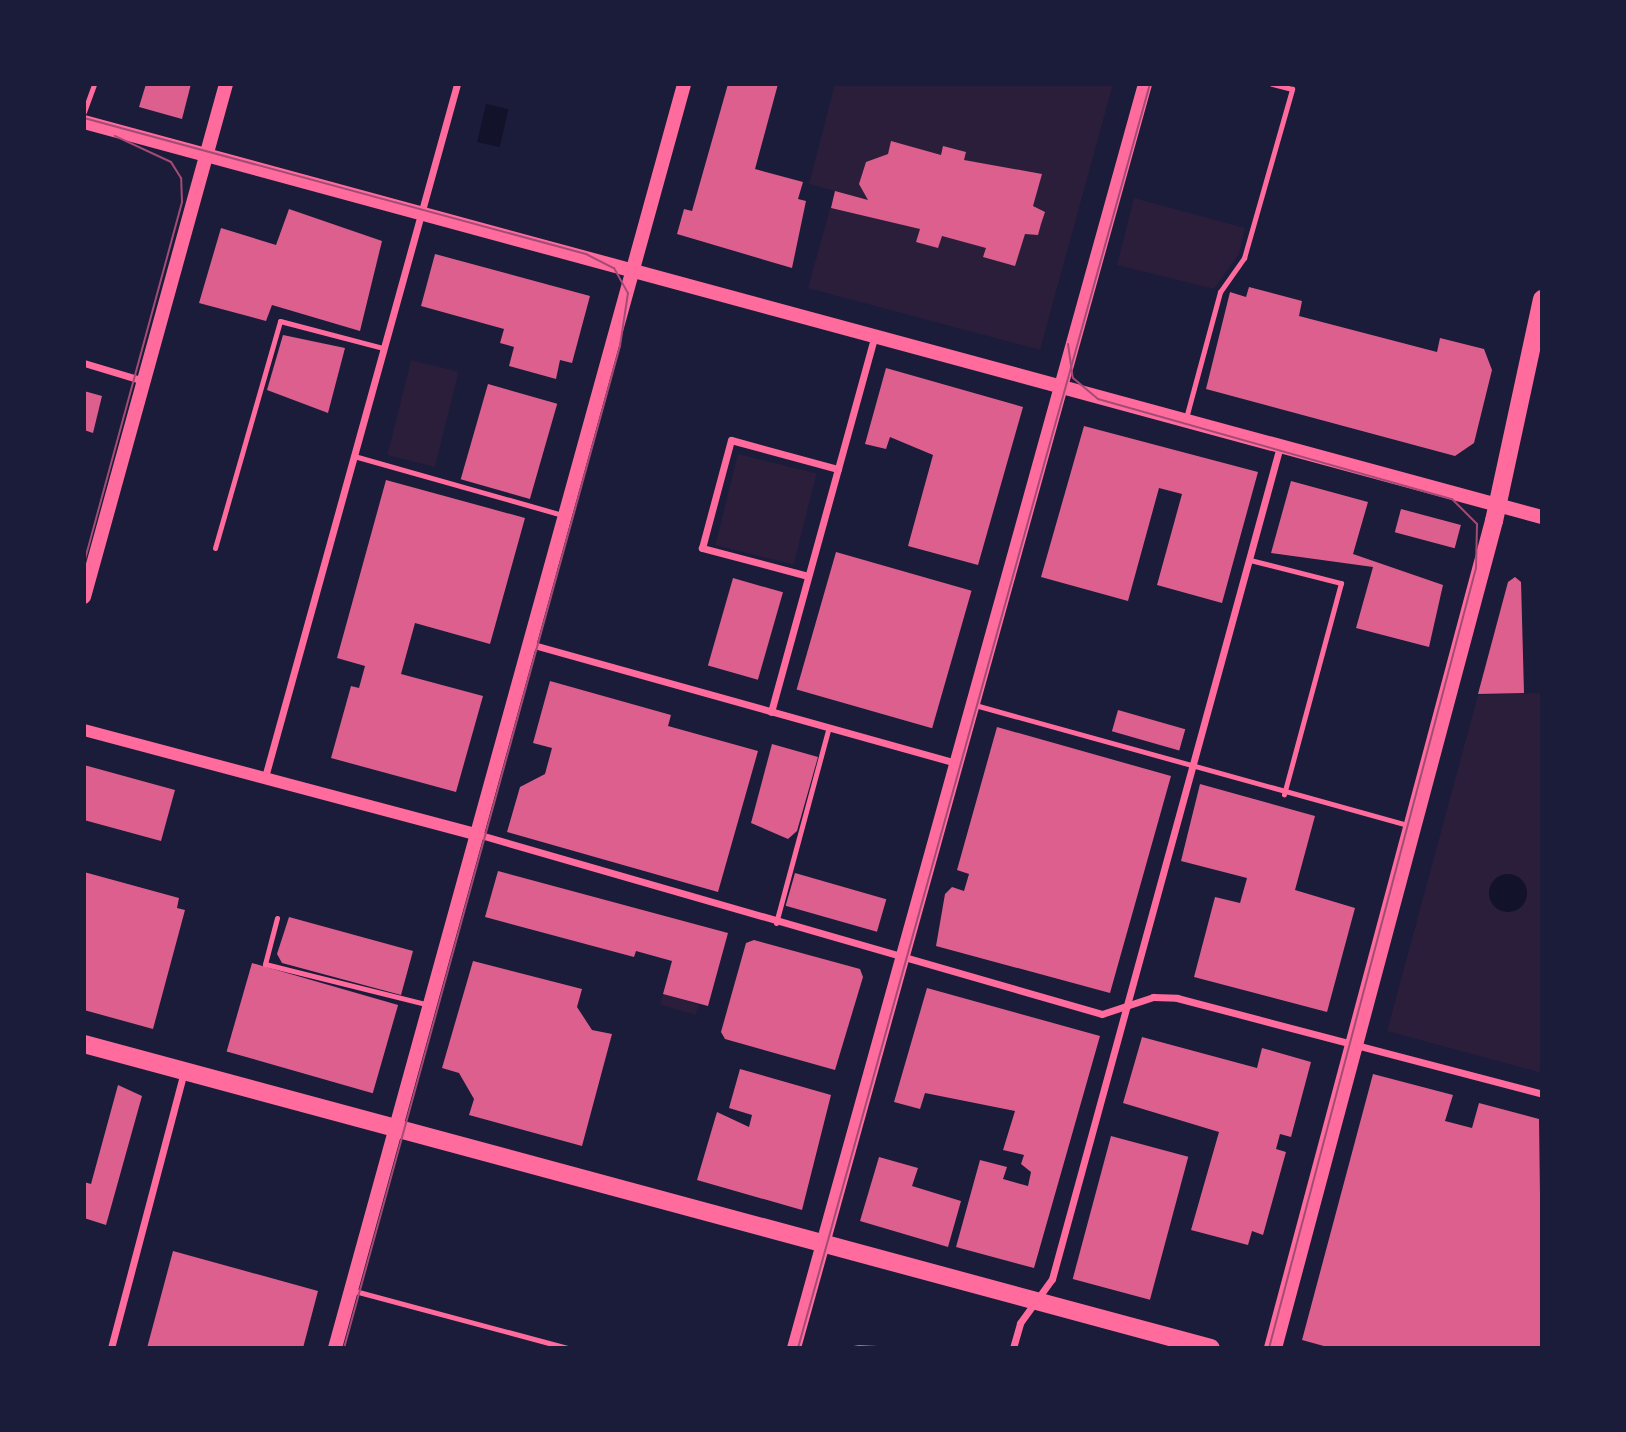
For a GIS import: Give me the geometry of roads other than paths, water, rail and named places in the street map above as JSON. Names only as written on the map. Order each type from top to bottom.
[{"type":"main road","points":[[84,597],[226,84]]},
{"type":"main road","points":[[335,1348],[684,84]]},
{"type":"main road","points":[[794,1348],[1145,84]]},
{"type":"main road","points":[[84,122],[1542,517]]},
{"type":"main road","points":[[1273,1348],[1357,1041],[1497,506],[1542,299]]},
{"type":"main road","points":[[84,1044],[1211,1348]]},
{"type":"street","points":[[265,777],[457,84]]},
{"type":"street","points":[[771,712],[874,337]]},
{"type":"street","points":[[84,363],[144,381]]},
{"type":"street","points":[[808,576],[702,548],[731,440],[838,469]]},
{"type":"street","points":[[1013,1348],[1020,1323],[1052,1279],[1195,769],[1280,446]]},
{"type":"street","points":[[530,644],[956,763]]},
{"type":"street","points":[[84,730],[476,834],[776,923],[1102,1014],[1130,1005],[1177,998],[1357,1041],[1542,1094]]},
{"type":"street","points":[[111,1348],[184,1071]]},
{"type":"lane","points":[[84,113],[94,84]]},
{"type":"lane","points":[[1185,421],[1220,292],[1244,258],[1292,89],[1272,84]]},
{"type":"lane","points":[[215,548],[280,321],[383,348]]},
{"type":"lane","points":[[354,456],[565,516]]},
{"type":"lane","points":[[1250,560],[1340,583],[1284,794]]},
{"type":"lane","points":[[972,704],[1284,794],[1413,827]]},
{"type":"lane","points":[[776,923],[829,727]]},
{"type":"lane","points":[[277,918],[265,964],[430,1005]]},
{"type":"lane","points":[[351,1290],[568,1348]]},
{"type":"tram line","points":[[798,1348],[1150,84]]},
{"type":"tram line","points":[[84,118],[586,254],[614,268],[628,293],[620,346],[344,1348]]},
{"type":"tram line","points":[[84,563],[182,202],[181,178],[171,162],[115,136]]},
{"type":"tram line","points":[[1068,344],[1073,378],[1098,399],[1452,499],[1477,524],[1476,568],[1269,1348]]}]
